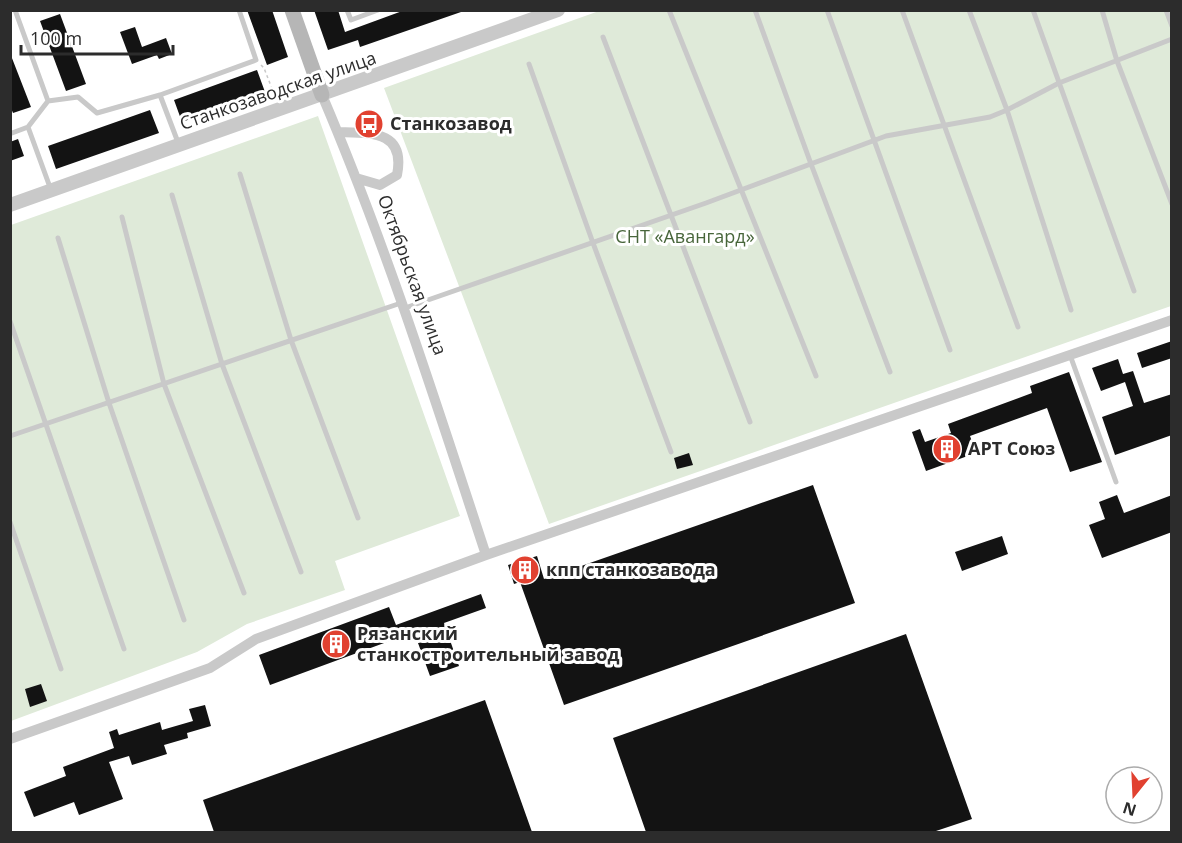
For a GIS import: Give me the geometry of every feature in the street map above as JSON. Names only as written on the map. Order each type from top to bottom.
[{"type":"main road","name":"Октябрьская улица","points":[[292,10],[322,95]]},
{"type":"street","name":"Станкозаводская улица","points":[[10,205],[558,10]]},
{"type":"street","name":"Октябрьская улица","points":[[322,95],[404,305],[486,555]]},
{"type":"street","points":[[338,132],[375,134],[391,141],[400,158],[397,175],[380,185],[356,178]]},
{"type":"street","points":[[10,739],[210,668],[256,639],[486,555],[1172,320]]},
{"type":"lane","points":[[15,10],[48,101]]},
{"type":"lane","points":[[11,132],[28,127],[48,101],[78,97],[97,113],[160,95],[256,60],[239,10]]},
{"type":"lane","points":[[347,10],[351,20],[378,10]]},
{"type":"lane","points":[[669,10],[816,376]]},
{"type":"lane","points":[[755,10],[890,372]]},
{"type":"lane","points":[[827,10],[950,350]]},
{"type":"lane","points":[[902,10],[1018,327]]},
{"type":"lane","points":[[969,10],[1007,110],[1071,310]]},
{"type":"lane","points":[[1033,10],[1134,291]]},
{"type":"lane","points":[[1102,10],[1117,61],[1172,204]]},
{"type":"lane","points":[[1166,10],[1172,26]]},
{"type":"lane","points":[[603,37],[750,422]]},
{"type":"lane","points":[[10,436],[291,340],[593,243],[886,136],[990,117],[1059,83],[1172,39]]},
{"type":"lane","points":[[529,64],[671,452]]},
{"type":"lane","points":[[160,95],[179,145]]},
{"type":"lane","points":[[28,127],[51,190]]},
{"type":"lane","points":[[240,174],[291,340],[358,518]]},
{"type":"lane","points":[[172,195],[222,364],[301,572]]},
{"type":"lane","points":[[122,217],[164,384],[244,593]]},
{"type":"lane","points":[[58,238],[109,403],[184,620]]},
{"type":"lane","points":[[10,321],[124,649]]},
{"type":"lane","points":[[1070,354],[1116,482]]},
{"type":"lane","points":[[10,522],[61,669]]},
{"type":"path","points":[[256,60],[264,68],[280,110]]},
{"type":"green space","name":"СНТ «Авангард»","points":[[599,11],[1171,11],[1171,306],[549,524],[384,88]]},
{"type":"green space","points":[[318,116],[460,516],[335,561],[345,590],[247,624],[197,652],[11,721],[11,225]]},
{"type":"building","points":[[247,10],[272,10],[288,57],[267,65]]},
{"type":"building","points":[[314,10],[338,10],[345,32],[405,10],[461,12],[360,47],[358,40],[328,50]]},
{"type":"building","points":[[60,14],[86,84],[66,91],[40,21]]},
{"type":"building","points":[[135,27],[142,47],[166,38],[172,54],[159,59],[157,55],[132,64],[120,32]]},
{"type":"building","points":[[10,53],[31,107],[13,113],[10,106]]},
{"type":"building","points":[[257,70],[265,92],[182,122],[174,100]]},
{"type":"building","points":[[150,110],[159,133],[56,169],[48,146]]},
{"type":"building","points":[[18,139],[24,156],[10,161],[10,142]]},
{"type":"building","points":[[1172,341],[1172,358],[1142,368],[1137,353]]},
{"type":"building","points":[[1118,359],[1123,374],[1133,371],[1144,403],[1172,394],[1172,435],[1115,455],[1102,417],[1133,406],[1125,382],[1101,391],[1092,368]]},
{"type":"building","points":[[1069,372],[1102,462],[1070,472],[1047,408],[970,436],[976,453],[926,471],[912,432],[920,429],[925,442],[951,433],[948,424],[1032,393],[1030,386]]},
{"type":"building","points":[[689,453],[693,465],[677,469],[674,458]]},
{"type":"building","points":[[813,485],[855,603],[564,705],[520,582],[514,584],[508,565],[537,556],[544,579]]},
{"type":"building","points":[[1117,495],[1124,513],[1172,495],[1172,532],[1102,558],[1089,525],[1105,519],[1099,502]]},
{"type":"building","points":[[1002,536],[1008,554],[962,571],[955,552]]},
{"type":"building","name":"Рязанский станкостроительный завод","points":[[481,594],[486,608],[444,623],[459,666],[430,676],[414,632],[270,685],[259,655],[389,607],[396,625]]},
{"type":"building","points":[[906,634],[972,819],[933,832],[646,832],[613,738]]},
{"type":"building","points":[[41,684],[47,701],[30,707],[25,689]]},
{"type":"building","points":[[485,700],[532,832],[214,832],[203,800]]},
{"type":"building","points":[[205,705],[211,726],[187,733],[188,738],[164,745],[167,754],[132,765],[129,756],[109,762],[123,799],[79,815],[74,802],[34,817],[24,792],[66,776],[63,767],[114,748],[109,732],[117,729],[119,735],[160,722],[162,730],[193,721],[189,709]]},
{"type":"place","name":"Станкозавод","points":[[369,124]]},
{"type":"place","name":"АРТ Союз","points":[[947,449]]},
{"type":"place","name":"кпп станкозавода","points":[[525,570]]},
{"type":"place","name":"Рязанский станкостроительный завод","points":[[336,644]]}]
